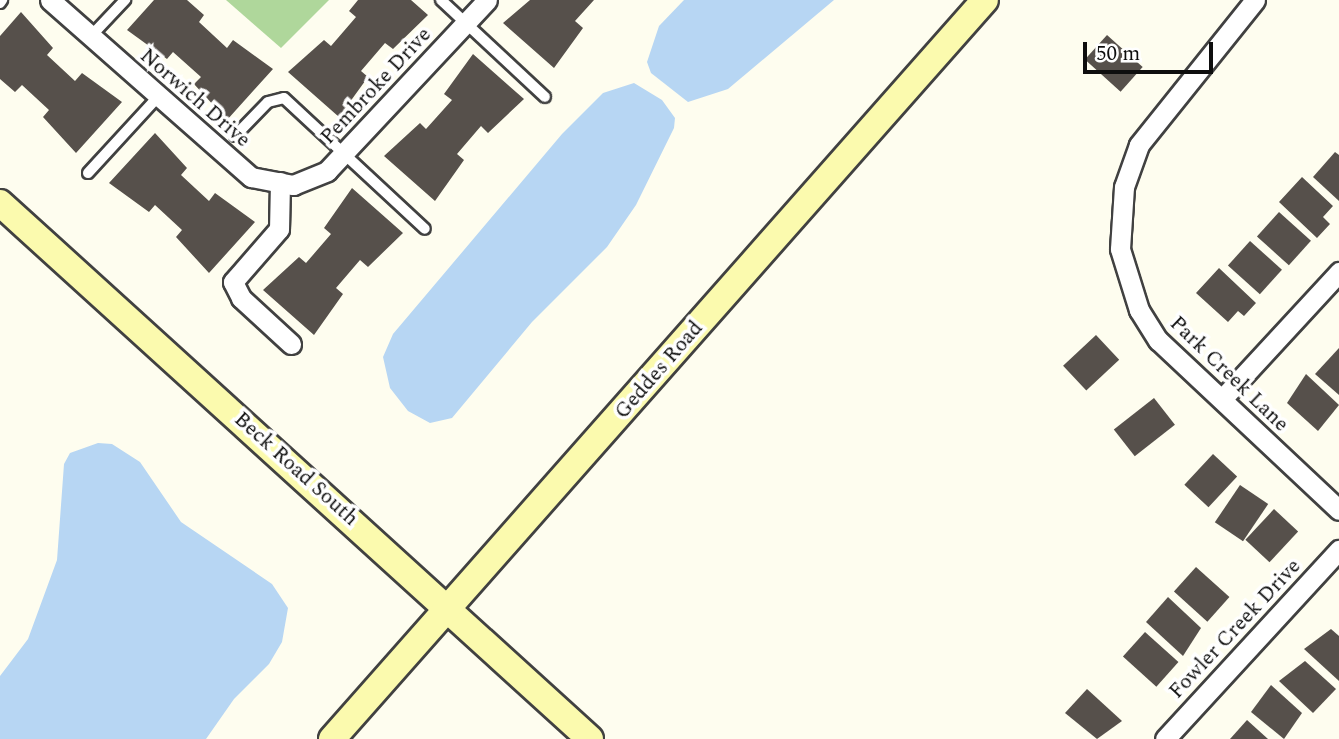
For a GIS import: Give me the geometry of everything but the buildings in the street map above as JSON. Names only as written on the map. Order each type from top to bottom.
[{"type":"main road","name":"Geddes Road","points":[[332,739],[450,609],[985,0]]},
{"type":"main road","name":"Beck Road South","points":[[0,202],[590,739]]},
{"type":"street","name":"Norwich Drive","points":[[50,0],[251,177],[293,185],[327,172]]},
{"type":"street","name":"Pembroke Drive","points":[[327,172],[487,0]]},
{"type":"street","name":"Park Creek Lane","points":[[1255,0],[1148,129],[1130,166],[1120,211],[1122,262],[1139,310],[1173,357],[1222,399],[1339,510]]},
{"type":"street","points":[[280,182],[279,229],[233,282],[241,298],[291,344]]},
{"type":"street","points":[[1222,399],[1339,272]]},
{"type":"street","name":"Fowler Creek Drive","points":[[1165,739],[1339,550]]},
{"type":"lane","points":[[91,36],[125,0]]},
{"type":"lane","points":[[441,0],[545,97]]},
{"type":"lane","points":[[88,173],[158,97]]},
{"type":"lane","points":[[235,136],[268,102],[285,98],[425,229]]},
{"type":"green space","points":[[226,0],[329,0],[281,48]]},
{"type":"water","points":[[684,0],[834,0],[728,89],[688,102],[651,73],[647,62],[659,26]]},
{"type":"water","points":[[634,83],[662,100],[675,118],[674,128],[636,205],[607,247],[532,322],[452,418],[430,423],[408,411],[390,388],[383,357],[393,334],[562,134],[603,93]]},
{"type":"water","points":[[98,443],[112,444],[140,462],[181,522],[272,584],[288,608],[282,642],[269,664],[234,699],[206,739],[0,739],[0,676],[28,639],[57,560],[64,464],[70,453]]}]
